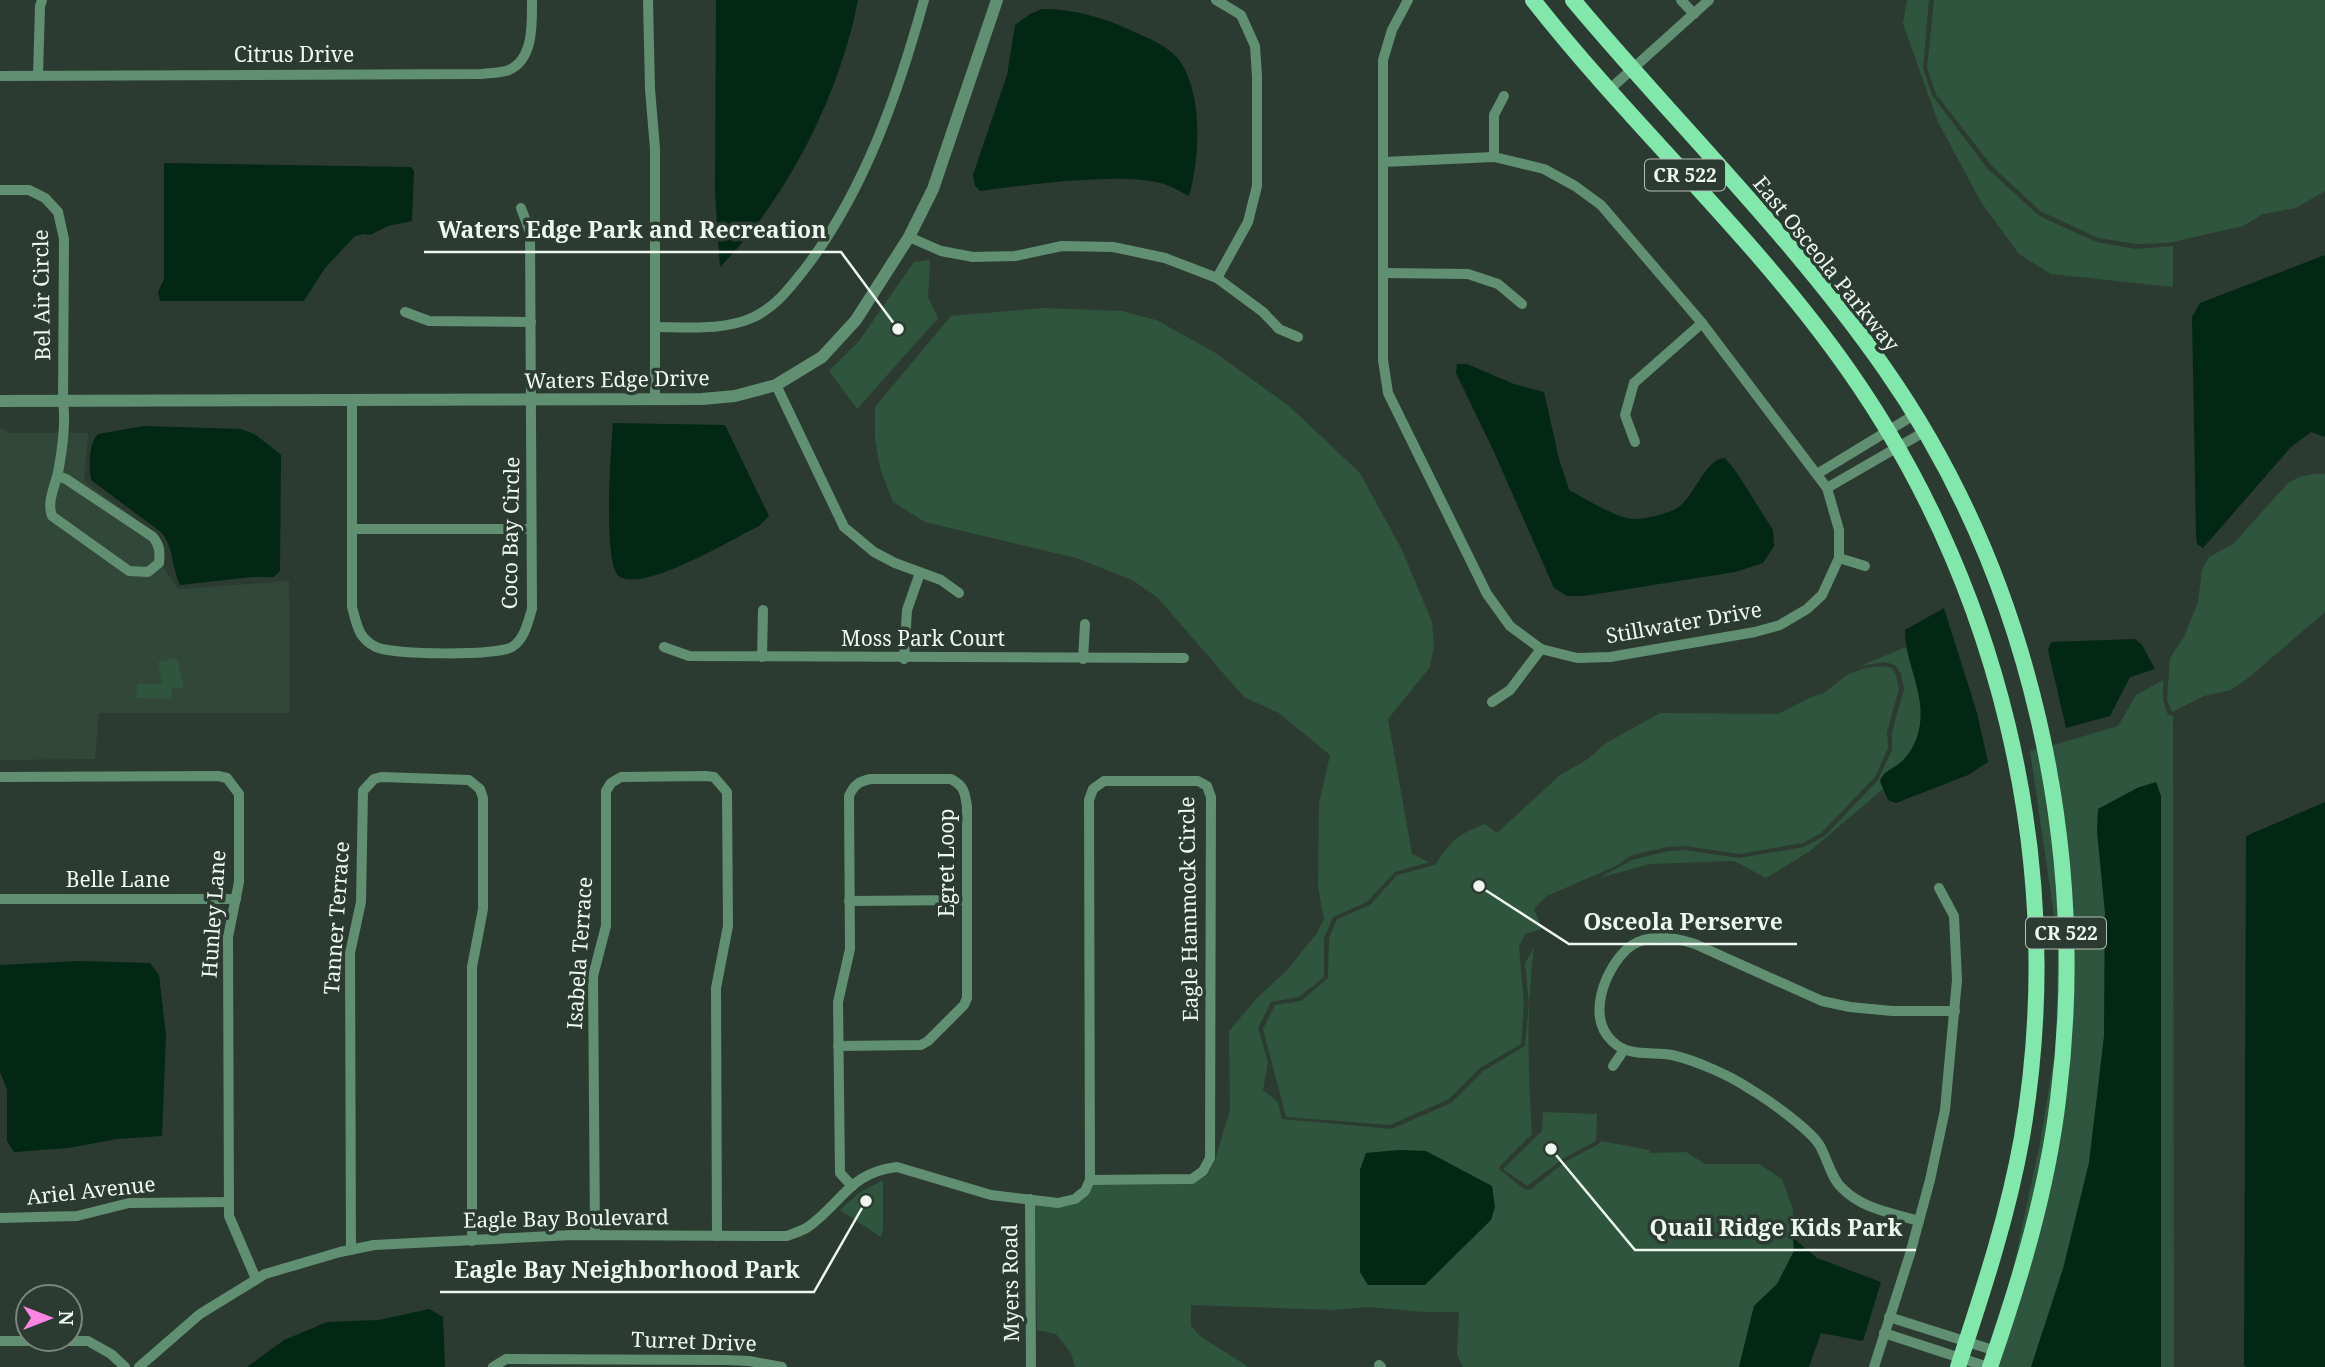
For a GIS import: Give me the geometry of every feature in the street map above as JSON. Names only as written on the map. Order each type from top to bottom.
[{"type":"main road","name":"CR 522","points":[[1533,0],[1807,315],[1835,351],[1888,430],[1941,530],[1960,572],[1995,674],[2021,783],[2033,884],[2036,971],[2034,1026],[2022,1136],[2002,1229],[1960,1363]]},
{"type":"main road","name":"East Osceola Parkway","points":[[1573,0],[1828,293],[1881,364],[1924,432],[1966,511],[2000,593],[2018,647],[2050,775],[2063,872],[2067,961],[2065,1021],[2058,1100],[2038,1207],[2019,1278],[1989,1367]]},
{"type":"street","points":[[38,75],[42,0]]},
{"type":"street","name":"Citrus Drive","points":[[0,76],[481,74],[509,70],[523,59],[532,34],[532,0]]},
{"type":"street","points":[[648,0],[650,89],[655,149],[655,400]]},
{"type":"street","points":[[655,327],[713,328],[753,317],[780,300],[822,246],[871,155],[892,103],[924,0]]},
{"type":"street","name":"Waters Edge Drive","points":[[0,401],[655,400],[735,396],[776,385],[822,357],[856,320],[909,237],[933,189],[997,0]]},
{"type":"street","points":[[1216,0],[1241,15],[1255,46],[1257,76],[1257,186],[1248,222],[1217,278]]},
{"type":"street","name":"Stillwater Drive","points":[[1383,162],[1494,157],[1544,169],[1575,186],[1601,205],[1702,323],[1827,488],[1839,530],[1839,558],[1822,595],[1807,609],[1780,625],[1755,632],[1610,657],[1577,658],[1541,649],[1510,626],[1486,594],[1388,393],[1383,360],[1385,273],[1383,162],[1383,60],[1392,30],[1408,0]]},
{"type":"street","points":[[1681,0],[1694,14]]},
{"type":"street","points":[[1610,89],[1709,0]]},
{"type":"street","points":[[1494,157],[1494,115],[1504,96]]},
{"type":"street","name":"Bel Air Circle","points":[[0,190],[29,190],[46,198],[58,212],[64,239],[64,433],[50,511],[59,523],[129,571],[148,572],[159,563],[160,552],[153,537],[58,476]]},
{"type":"street","name":"Coco Bay Circle","points":[[352,401],[352,607],[359,634],[376,647],[396,653],[493,652],[513,647],[526,631],[531,608],[530,232],[521,208]]},
{"type":"street","points":[[909,237],[941,251],[973,257],[1016,256],[1062,246],[1114,247],[1165,258],[1217,278],[1263,312],[1279,329],[1298,337]]},
{"type":"street","points":[[1385,273],[1468,274],[1498,284],[1522,304]]},
{"type":"street","points":[[405,312],[429,321],[531,322]]},
{"type":"street","points":[[1635,442],[1625,415],[1634,383],[1702,323]]},
{"type":"street","points":[[776,385],[844,527],[874,552],[941,580],[959,593]]},
{"type":"street","points":[[1817,474],[1914,415]]},
{"type":"street","points":[[1827,488],[1924,432]]},
{"type":"street","points":[[352,529],[531,529]]},
{"type":"street","points":[[1839,558],[1865,566]]},
{"type":"street","points":[[904,659],[907,610],[920,573]]},
{"type":"street","points":[[762,657],[763,610]]},
{"type":"street","points":[[1083,659],[1085,624]]},
{"type":"street","name":"Moss Park Court","points":[[664,647],[689,656],[904,659],[1184,658]]},
{"type":"street","points":[[1492,702],[1510,691],[1541,649]]},
{"type":"street","name":"Hunley Lane","points":[[0,777],[218,776],[227,778],[239,794],[239,882],[228,937],[229,1216],[256,1279]]},
{"type":"street","name":"Isabela Terrace","points":[[595,1235],[593,976],[606,926],[606,791],[611,783],[621,777],[706,776],[715,777],[727,792],[728,926],[716,988],[717,1236]]},
{"type":"street","name":"Tanner Terrace","points":[[351,1250],[350,953],[361,902],[363,791],[374,779],[382,777],[469,780],[475,783],[483,798],[483,909],[472,967],[472,1241]]},
{"type":"street","name":"Egret Loop","points":[[838,1046],[921,1045],[964,1005],[967,998],[967,807],[961,785],[951,779],[871,779],[860,781],[849,796],[850,949],[838,1002],[838,1046],[840,1173],[852,1186]]},
{"type":"street","name":"Eagle Hammock Circle","points":[[1104,781],[1198,781],[1207,786],[1210,797],[1210,1158],[1203,1171],[1192,1179],[1090,1180],[1089,800],[1093,789],[1104,781]]},
{"type":"street","points":[[1874,1367],[1919,1221],[1945,1110],[1957,980],[1954,916],[1939,888]]},
{"type":"street","name":"Belle Lane","points":[[0,899],[236,899]]},
{"type":"street","points":[[849,901],[967,900]]},
{"type":"street","points":[[1919,1221],[1865,1205],[1840,1187],[1819,1143],[1749,1088],[1672,1055],[1636,1053],[1624,1050],[1611,1041],[1602,1026],[1600,996],[1608,973],[1626,949],[1648,938],[1676,938],[1822,1001],[1892,1011],[1955,1012]]},
{"type":"street","points":[[1613,1066],[1624,1050]]},
{"type":"street","name":"Eagle Bay Boulevard","points":[[139,1367],[200,1314],[256,1279],[296,1263],[374,1245],[595,1235],[787,1236],[807,1228],[866,1175],[897,1167],[1003,1197],[1030,1199]]},
{"type":"street","points":[[1030,1199],[1058,1203],[1075,1199],[1085,1191],[1090,1180]]},
{"type":"street","name":"Myers Road","points":[[1030,1199],[1031,1367]]},
{"type":"street","name":"Ariel Avenue","points":[[0,1218],[69,1217],[129,1203],[229,1202]]},
{"type":"street","points":[[1889,1317],[1996,1351]]},
{"type":"street","points":[[1884,1333],[1960,1363],[1989,1367]]},
{"type":"street","points":[[0,1341],[88,1341],[111,1354],[125,1367]]},
{"type":"street","name":"Turret Drive","points":[[492,1367],[506,1359],[604,1363],[726,1364],[749,1361],[782,1367]]},
{"type":"shaded area","points":[[716,0],[858,0],[838,72],[807,143],[767,210],[720,267],[715,193]]},
{"type":"shaded area","points":[[1907,0],[1929,0],[1923,68],[1932,95],[1987,168],[2038,215],[2097,242],[2136,249],[2173,246],[2173,287],[2051,274],[2019,254],[1981,202],[1938,122],[1903,24]]},
{"type":"shaded area","points":[[1934,0],[2325,0],[2325,191],[2296,208],[2263,214],[2243,226],[2168,243],[2136,244],[2098,238],[2040,211],[1991,165],[1936,94],[1927,68]]},
{"type":"shaded area","points":[[1042,9],[1077,12],[1109,21],[1157,42],[1180,61],[1193,91],[1196,109],[1197,146],[1189,196],[1164,184],[1147,180],[1074,180],[980,191],[975,186],[973,175],[1007,75],[1015,25]]},
{"type":"shaded area","points":[[164,163],[411,167],[414,171],[412,221],[388,226],[370,235],[355,236],[325,268],[304,301],[160,301],[158,292],[164,279]]},
{"type":"shaded area","points":[[2325,255],[2325,437],[2311,432],[2291,447],[2203,548],[2197,544],[2196,536],[2192,317],[2200,303]]},
{"type":"shaded area","points":[[930,260],[928,298],[938,318],[857,409],[829,371],[859,341],[914,262]]},
{"type":"shaded area","points":[[1044,308],[1122,311],[1156,320],[1214,352],[1289,406],[1360,473],[1402,550],[1432,622],[1434,646],[1430,667],[1388,719],[1412,854],[1429,862],[1395,872],[1367,902],[1333,917],[1324,938],[1324,977],[1299,997],[1271,1002],[1258,1028],[1268,1062],[1263,1090],[1278,1102],[1282,1119],[1392,1129],[1451,1103],[1483,1071],[1525,1046],[1529,1004],[1525,963],[1534,948],[1528,1041],[1532,1134],[1499,1169],[1524,1189],[1530,1190],[1566,1161],[1601,1141],[1649,1150],[1650,1153],[1686,1152],[1705,1164],[1759,1164],[1782,1179],[1793,1209],[1794,1251],[1777,1284],[1754,1306],[1739,1367],[1463,1367],[1457,1354],[1459,1312],[1368,1307],[1335,1310],[1191,1305],[1191,1326],[1201,1337],[1249,1367],[1075,1367],[1071,1353],[1056,1334],[1037,1330],[1035,1205],[1069,1206],[1084,1199],[1094,1185],[1193,1184],[1207,1175],[1215,1160],[1230,1110],[1229,1031],[1256,999],[1287,970],[1317,933],[1324,919],[1318,887],[1319,803],[1330,755],[1279,713],[1244,697],[1157,597],[1132,580],[1076,558],[925,522],[893,502],[880,468],[875,439],[875,407],[951,316]],"holes":[[[1400,1150],[1368,1285],[1360,1272],[1360,1170],[1366,1153]]]},
{"type":"shaded area","points":[[1457,364],[1467,364],[1514,384],[1544,392],[1569,490],[1619,516],[1634,519],[1650,517],[1677,508],[1712,464],[1725,458],[1773,530],[1774,546],[1763,563],[1735,572],[1584,596],[1567,596],[1554,588],[1456,373]]},
{"type":"shaded area","points":[[613,423],[725,425],[769,516],[759,526],[690,562],[650,577],[620,577],[614,568],[609,530]]},
{"type":"shaded area","points":[[144,426],[241,429],[256,435],[281,455],[280,571],[274,577],[180,585],[166,538],[162,533],[91,480],[91,450],[98,434]]},
{"type":"shaded area","points":[[0,427],[10,433],[88,433],[84,481],[159,536],[165,547],[163,567],[178,589],[289,581],[290,713],[99,713],[95,759],[0,760]]},
{"type":"shaded area","points":[[2313,474],[2325,474],[2325,612],[2231,690],[2204,696],[2172,712],[2167,700],[2170,658],[2184,637],[2198,602],[2202,569],[2209,557],[2233,544],[2288,483]]},
{"type":"shaded area","points":[[1944,608],[1977,713],[1988,762],[1968,775],[1896,803],[1888,800],[1880,781],[1883,775],[1910,752],[1916,741],[1921,709],[1905,630]]},
{"type":"shaded area","points":[[2135,639],[2142,645],[2155,669],[2130,677],[2110,716],[2066,728],[2048,650],[2051,642]]},
{"type":"shaded area","points":[[1906,647],[1915,673],[1920,701],[1921,715],[1915,743],[1905,759],[1882,777],[1880,781],[1883,789],[1810,851],[1766,878],[1734,861],[1649,864],[1599,878],[1632,860],[1668,851],[1685,850],[1739,858],[1804,847],[1825,836],[1878,780],[1892,750],[1892,732],[1904,689],[1901,674],[1895,665],[1885,662],[1860,666]]},
{"type":"shaded area","points":[[177,658],[184,688],[172,688],[171,699],[136,698],[137,684],[162,684],[158,662]]},
{"type":"shaded area","points":[[1884,666],[1892,668],[1899,689],[1887,732],[1888,748],[1875,777],[1821,833],[1803,843],[1739,854],[1686,846],[1645,852],[1630,856],[1616,866],[1547,896],[1534,909],[1542,929],[1525,934],[1519,947],[1524,1004],[1521,1044],[1480,1068],[1449,1099],[1390,1125],[1286,1117],[1263,1029],[1275,1005],[1301,1001],[1328,978],[1329,938],[1337,919],[1370,905],[1397,875],[1435,865],[1451,844],[1468,831],[1485,824],[1497,833],[1560,775],[1588,759],[1606,743],[1660,713],[1778,714],[1824,693],[1848,674]]},
{"type":"shaded area","points":[[2163,680],[2163,700],[2168,715],[2173,716],[2174,1367],[2161,1367],[2161,796],[2156,782],[2098,809],[2097,831],[2105,912],[2104,1037],[2089,1163],[2063,1269],[2031,1367],[1996,1367],[2068,1058],[2050,746],[2118,726],[2136,695]]},
{"type":"shaded area","points":[[2039,748],[2051,818],[2058,888],[2060,958],[2058,1027],[2052,1097],[2041,1166],[2006,1302],[2040,1143],[2056,1045],[2058,943],[2030,751]]},
{"type":"shaded area","points":[[2156,782],[2161,796],[2161,1367],[2031,1367],[2063,1269],[2089,1163],[2104,1037],[2105,912],[2097,831],[2098,809],[2137,788]]},
{"type":"shaded area","points":[[2325,802],[2325,1367],[2247,1367],[2244,1366],[2246,836]]},
{"type":"shaded area","points":[[78,961],[150,963],[159,975],[166,1035],[162,1136],[14,1152],[7,1141],[7,1090],[0,1072],[0,965]]},
{"type":"shaded area","points":[[1543,1112],[1597,1114],[1596,1141],[1564,1158],[1527,1186],[1503,1169],[1542,1131]]},
{"type":"shaded area","points":[[1426,1151],[1492,1186],[1495,1207],[1491,1220],[1425,1285],[1368,1285],[1360,1272],[1360,1170],[1366,1153]]},
{"type":"shaded area","points":[[883,1180],[881,1237],[840,1210],[859,1193]]},
{"type":"shaded area","points":[[1793,1238],[1817,1258],[1881,1282],[1863,1341],[1821,1333],[1809,1367],[1739,1367],[1754,1306],[1777,1284],[1794,1251]]},
{"type":"shaded area","points":[[429,1309],[443,1317],[445,1367],[247,1367],[284,1340],[327,1322],[379,1320]]},
{"type":"place","name":"Waters Edge Park and Recreation","points":[[898,329]]},
{"type":"place","name":"Osceola Perserve","points":[[1479,886]]},
{"type":"place","name":"Quail Ridge Kids Park","points":[[1551,1149]]},
{"type":"place","name":"Eagle Bay Neighborhood Park","points":[[866,1201]]}]
